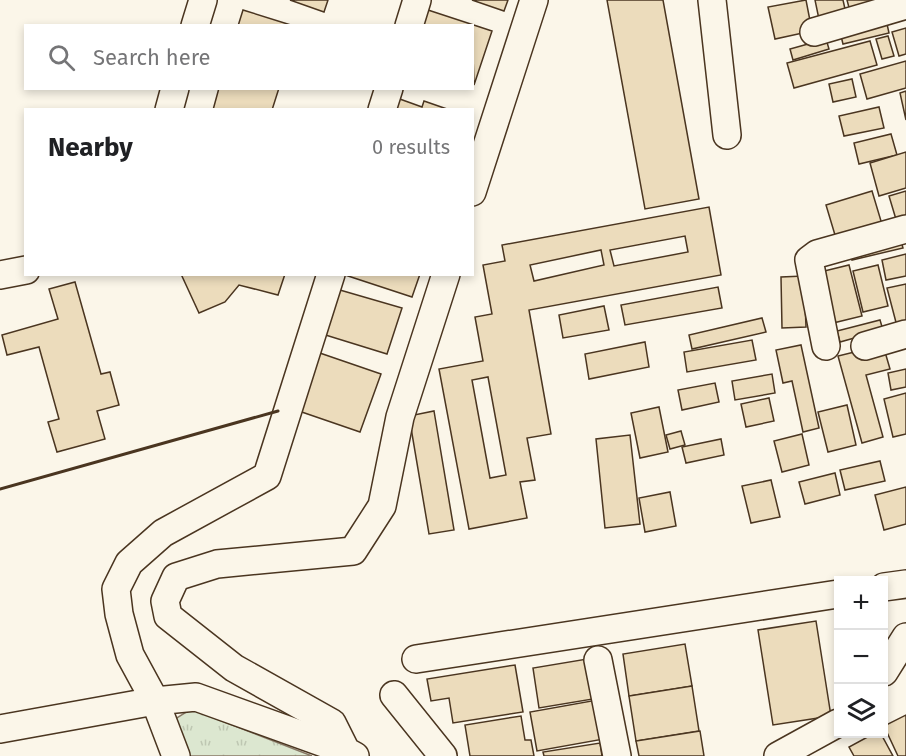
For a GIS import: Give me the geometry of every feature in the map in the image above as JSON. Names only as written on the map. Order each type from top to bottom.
[{"type":"street","points":[[196,24],[203,0]]},
{"type":"street","points":[[410,24],[417,0]]},
{"type":"street","points":[[474,186],[534,0]]},
{"type":"street","points":[[712,0],[727,135]]},
{"type":"street","points":[[814,32],[906,5]]},
{"type":"street","points":[[170,108],[174,90]]},
{"type":"street","points":[[383,108],[388,90]]},
{"type":"street","points":[[826,346],[809,260],[817,254],[906,229]]},
{"type":"street","points":[[0,275],[24,270]]},
{"type":"street","points":[[176,756],[155,701],[130,655],[119,614],[116,590],[129,563],[163,533],[267,476],[330,276]]},
{"type":"street","points":[[351,754],[332,723],[234,668],[168,616],[165,601],[176,577],[217,564],[353,551],[382,506],[400,417],[445,276]]},
{"type":"street","points":[[865,346],[906,334]]},
{"type":"street","points":[[888,586],[906,584]]},
{"type":"street","points":[[416,659],[834,595]]},
{"type":"street","points":[[888,666],[906,637]]},
{"type":"street","points":[[598,660],[617,756]]},
{"type":"street","points":[[394,695],[443,756]]},
{"type":"street","points":[[0,729],[155,701],[196,696],[351,754]]},
{"type":"street","points":[[778,756],[834,725]]},
{"type":"green space","points":[[191,709],[312,756],[188,756],[175,719]]},
{"type":"building","points":[[290,0],[328,0],[324,12]]},
{"type":"building","points":[[472,0],[508,0],[504,11]]},
{"type":"building","points":[[607,0],[663,0],[699,199],[645,209]]},
{"type":"building","points":[[806,0],[812,31],[775,39],[768,7]]},
{"type":"building","points":[[815,0],[843,0],[847,18],[820,24]]},
{"type":"building","points":[[847,0],[875,0],[877,9],[851,15]]},
{"type":"building","points":[[243,10],[288,24],[239,24]]},
{"type":"building","points":[[428,10],[471,24],[423,24]]},
{"type":"building","points":[[887,24],[889,33],[843,44],[841,36]]},
{"type":"building","points":[[474,25],[492,31],[474,85]]},
{"type":"building","points":[[906,28],[906,54],[899,56],[892,32]]},
{"type":"building","points":[[888,36],[894,56],[882,59],[876,39]]},
{"type":"building","points":[[826,39],[829,49],[793,60],[790,49]]},
{"type":"building","points":[[870,41],[877,65],[794,88],[787,63]]},
{"type":"building","points":[[906,61],[906,88],[867,99],[860,74]]},
{"type":"building","points":[[852,79],[856,97],[833,102],[829,84]]},
{"type":"building","points":[[218,90],[278,90],[273,108],[214,108]]},
{"type":"building","points":[[906,91],[906,120],[900,93]]},
{"type":"building","points":[[397,98],[422,107],[424,101],[444,108],[394,108]]},
{"type":"building","points":[[879,107],[884,128],[844,136],[839,116]]},
{"type":"building","points":[[891,134],[897,155],[859,164],[854,143]]},
{"type":"building","points":[[906,152],[906,188],[879,196],[870,163]]},
{"type":"building","points":[[872,191],[884,231],[838,245],[826,205]]},
{"type":"building","points":[[906,191],[906,224],[898,226],[889,196]]},
{"type":"building","points":[[709,207],[721,275],[529,310],[551,434],[527,438],[535,480],[520,482],[527,518],[469,529],[439,369],[483,361],[475,317],[492,314],[483,265],[505,261],[502,245]],"holes":[[[685,236],[688,252],[614,266],[610,250]],[[601,250],[604,265],[534,281],[530,265]],[[488,377],[506,475],[490,478],[472,380]]]},
{"type":"building","points":[[900,238],[903,248],[852,260],[850,250]]},
{"type":"building","points":[[906,254],[906,276],[886,280],[882,260]]},
{"type":"building","points":[[849,265],[862,316],[829,324],[816,273]]},
{"type":"building","points":[[878,265],[888,306],[863,312],[853,271]]},
{"type":"building","points":[[182,276],[284,276],[278,295],[239,285],[225,302],[199,313]]},
{"type":"building","points":[[348,276],[419,276],[412,297]]},
{"type":"building","points":[[804,276],[806,327],[782,328],[781,277]]},
{"type":"building","points":[[75,282],[101,374],[110,372],[119,405],[97,411],[105,439],[57,452],[48,422],[59,419],[39,347],[7,355],[2,335],[58,319],[49,289]]},
{"type":"building","points":[[906,284],[906,328],[898,330],[887,288]]},
{"type":"building","points":[[718,287],[722,308],[625,325],[621,305]]},
{"type":"building","points":[[333,288],[402,308],[387,354],[319,333]]},
{"type":"building","points":[[604,306],[609,330],[563,338],[559,315]]},
{"type":"building","points":[[762,318],[766,332],[692,349],[689,335]]},
{"type":"building","points":[[880,320],[883,330],[840,342],[837,331]]},
{"type":"building","points":[[752,340],[756,360],[687,372],[684,352]]},
{"type":"building","points":[[645,342],[649,367],[589,379],[585,354]]},
{"type":"building","points":[[801,345],[819,428],[803,432],[792,381],[783,383],[776,350]]},
{"type":"building","points":[[883,345],[890,369],[866,375],[883,437],[862,443],[838,356]]},
{"type":"building","points":[[314,351],[381,374],[360,432],[293,409]]},
{"type":"building","points":[[906,369],[906,387],[891,390],[888,373]]},
{"type":"building","points":[[772,374],[775,393],[735,400],[732,381]]},
{"type":"building","points":[[715,383],[719,402],[682,410],[678,390]]},
{"type":"building","points":[[906,393],[906,434],[893,437],[884,399]]},
{"type":"building","points":[[769,398],[774,421],[746,427],[741,404]]},
{"type":"building","points":[[847,405],[856,445],[828,452],[818,412]]},
{"type":"building","points":[[659,407],[668,452],[640,458],[631,413]]},
{"type":"building","points":[[434,411],[454,530],[429,534],[409,416]]},
{"type":"building","points":[[681,431],[685,445],[670,449],[666,435]]},
{"type":"building","points":[[802,434],[809,465],[782,472],[774,441]]},
{"type":"building","points":[[630,435],[640,524],[605,528],[596,439]]},
{"type":"building","points":[[721,439],[724,455],[686,463],[682,447]]},
{"type":"building","points":[[880,461],[885,481],[845,490],[840,470]]},
{"type":"building","points":[[835,473],[840,495],[805,504],[799,482]]},
{"type":"building","points":[[771,480],[780,517],[751,523],[742,486]]},
{"type":"building","points":[[906,487],[906,524],[884,530],[875,495]]},
{"type":"building","points":[[670,492],[676,526],[645,532],[639,498]]},
{"type":"building","points":[[816,621],[831,716],[773,725],[758,630]]},
{"type":"building","points":[[685,644],[692,686],[629,696],[623,654]]},
{"type":"building","points":[[587,659],[593,699],[539,708],[533,668]]},
{"type":"building","points":[[515,665],[523,712],[453,723],[449,698],[431,701],[427,679]]},
{"type":"building","points":[[692,686],[699,731],[636,741],[629,696]]},
{"type":"building","points":[[597,700],[604,739],[537,751],[530,712]]},
{"type":"building","points":[[906,715],[906,756],[898,756],[888,735],[888,724]]},
{"type":"building","points":[[521,716],[525,740],[531,740],[534,756],[470,756],[465,725]]},
{"type":"building","points":[[700,731],[704,756],[639,756],[636,741]]},
{"type":"building","points":[[866,738],[883,738],[893,756],[854,756],[849,747]]},
{"type":"building","points":[[600,743],[602,756],[544,756],[543,752]]},
{"type":"wall","points":[[0,489],[278,411]]}]
